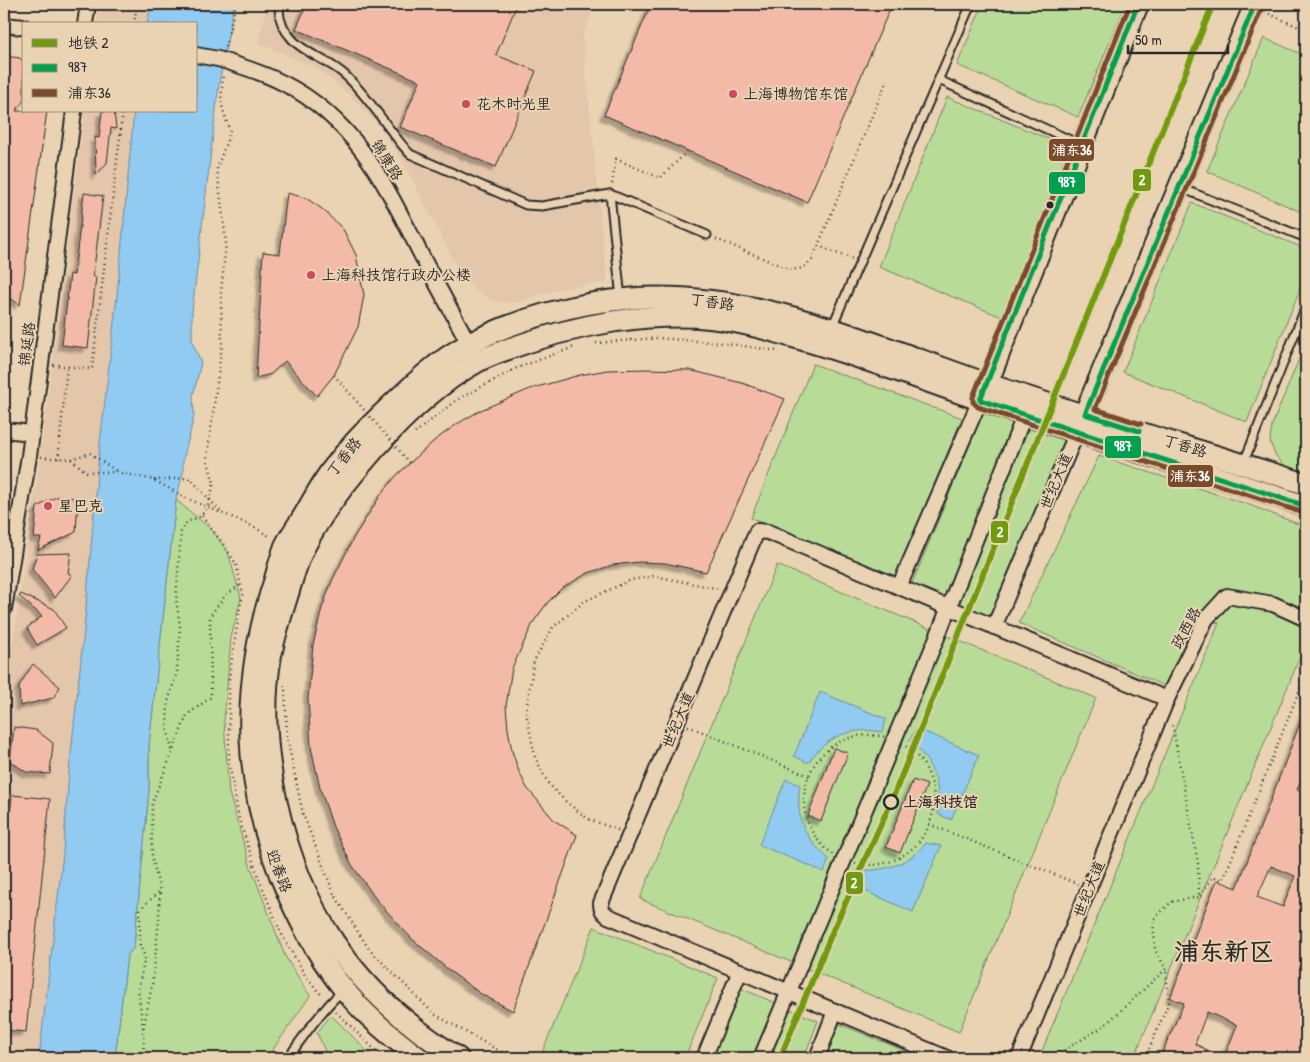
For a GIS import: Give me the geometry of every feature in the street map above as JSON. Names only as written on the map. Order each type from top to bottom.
[{"type":"street","points":[[85,22],[88,4]]},
{"type":"street","points":[[899,587],[984,392],[1138,4]]},
{"type":"street","name":"世纪大道","points":[[994,626],[1081,423],[1254,5]]},
{"type":"street","points":[[4,25],[22,28]]},
{"type":"street","name":"锦康路","points":[[198,55],[249,68],[283,83],[316,103],[342,126],[365,153],[385,185],[474,352]]},
{"type":"street","name":"锦延路","points":[[4,609],[32,433],[74,112]]},
{"type":"street","name":"丁香路","points":[[272,654],[282,612],[302,552],[323,514],[349,478],[385,437],[474,352],[533,318],[574,307],[621,299],[650,297],[708,299],[781,314],[827,337],[984,392],[1240,474],[1306,506]]},
{"type":"street","name":"丁香路","points":[[258,638],[269,595],[286,546],[329,474],[366,430],[407,390],[436,366],[474,352],[613,321],[653,317],[680,316],[716,319],[778,332],[827,337]]},
{"type":"street","points":[[761,1058],[789,992],[790,985],[935,644],[1020,426]]},
{"type":"street","points":[[4,430],[32,433]]},
{"type":"street","name":"丁香路","points":[[1240,474],[1306,484]]},
{"type":"street","name":"世纪大道","points":[[947,1058],[602,912],[601,903],[757,531],[768,532],[1167,699],[1019,1058]]},
{"type":"street","name":"政西路","points":[[1167,699],[1206,620],[1228,596],[1272,604],[1306,619]]},
{"type":"street","name":"迎春路","points":[[258,638],[252,681],[250,730],[253,777],[263,826],[278,871],[297,914],[318,954],[344,990],[374,1021],[419,1058]]},
{"type":"street","name":"迎春路","points":[[272,654],[269,679],[267,741],[272,777],[281,822],[296,865],[313,904],[333,940],[352,966],[388,1006],[408,1024],[458,1058]]},
{"type":"street","points":[[704,1058],[740,972]]},
{"type":"street","points":[[817,1058],[835,1011]]},
{"type":"lane","points":[[280,4],[279,10],[283,27],[294,41],[345,74],[375,108],[397,140],[410,154],[526,205],[542,206],[610,194],[707,235]]},
{"type":"lane","points":[[827,337],[971,4]]},
{"type":"lane","points":[[939,80],[1082,145]]},
{"type":"lane","points":[[1178,186],[1306,238]]},
{"type":"lane","points":[[610,194],[621,299]]},
{"type":"lane","points":[[1240,474],[1306,306]]},
{"type":"lane","points":[[288,1058],[328,1004],[344,990]]},
{"type":"path","points":[[134,22],[136,4]]},
{"type":"path","points":[[224,52],[236,4]]},
{"type":"path","points":[[1254,5],[1306,30]]},
{"type":"path","points":[[172,750],[167,728],[168,702],[177,672],[180,626],[176,599],[181,532],[187,522],[201,516],[208,506],[214,483],[207,459],[222,345],[221,293],[226,242],[217,168],[230,132],[221,103],[223,69]]},
{"type":"path","points":[[707,235],[791,270],[803,268],[812,260],[887,80]]},
{"type":"path","points":[[41,364],[92,369],[123,112]]},
{"type":"path","points":[[610,194],[616,159],[660,178],[688,151]]},
{"type":"path","points":[[818,246],[860,262]]},
{"type":"path","points":[[594,343],[657,338],[724,343],[784,352]]},
{"type":"path","points":[[413,434],[455,401],[517,368],[577,346]]},
{"type":"path","points":[[58,458],[67,366]]},
{"type":"path","points":[[334,375],[410,463]]},
{"type":"path","points":[[391,452],[398,446]]},
{"type":"path","points":[[48,458],[72,460],[90,453],[117,472]]},
{"type":"path","points":[[72,460],[86,472],[117,472],[154,480],[190,478],[222,513]]},
{"type":"path","points":[[154,480],[186,498],[250,525],[272,537]]},
{"type":"path","points":[[629,835],[588,819],[565,801],[548,783],[535,757],[526,712],[534,661],[553,627],[585,601],[631,580],[654,576],[676,579],[731,593]]},
{"type":"path","points":[[143,1031],[153,980],[160,919],[160,891],[152,857],[152,803],[172,750],[188,715],[211,697],[210,616],[225,596],[240,584]]},
{"type":"path","points":[[1145,1058],[1169,1002],[1166,969],[1155,950],[1153,920],[1172,902],[1199,897],[1213,877],[1223,880],[1306,674]]},
{"type":"path","points":[[286,684],[287,737],[303,814],[334,894],[369,949],[434,1014],[512,1058]]},
{"type":"path","points":[[1167,699],[1198,864],[1199,897]]},
{"type":"path","points":[[677,721],[809,776]]},
{"type":"path","points":[[929,824],[1089,889]]},
{"type":"path","points":[[144,1058],[138,990],[145,957],[140,945],[140,909],[160,891]]},
{"type":"path","points":[[1051,1058],[1104,1026],[1166,969]]},
{"type":"shaded area","points":[[99,4],[151,4],[147,22],[97,22]]},
{"type":"shaded area","points":[[267,4],[595,4],[582,36],[607,282],[563,288],[518,302],[503,303],[488,298],[473,289],[461,275],[400,156],[377,124],[350,95],[316,68],[259,43]]},
{"type":"shaded area","points":[[85,112],[134,112],[117,296],[99,452],[63,854],[39,1058],[4,1058],[4,700],[38,474]]},
{"type":"green space","points":[[983,4],[1126,4],[1078,117],[957,65]]},
{"type":"green space","points":[[1264,38],[1306,56],[1306,214],[1207,171]]},
{"type":"green space","points":[[947,97],[1070,148],[1002,317],[879,267]]},
{"type":"green space","points":[[1192,203],[1306,249],[1306,274],[1247,422],[1123,372]]},
{"type":"green space","points":[[1306,342],[1306,474],[1285,466],[1275,455],[1270,441],[1272,425]]},
{"type":"green space","points":[[813,364],[962,418],[896,576],[751,518]]},
{"type":"green space","points":[[985,408],[1067,434],[991,619],[911,586]]},
{"type":"green space","points":[[1099,456],[1247,504],[1306,527],[1306,659],[1300,657],[1134,1058],[1039,1058],[1219,623],[1200,618],[1167,687],[1019,623]]},
{"type":"green space","points":[[176,500],[211,529],[228,552],[241,598],[231,638],[224,721],[229,793],[250,865],[285,956],[310,996],[267,1058],[115,1058],[127,956],[134,947],[149,790],[149,745]]},
{"type":"green space","points":[[777,565],[1096,698],[959,1032],[640,899]]},
{"type":"green space","points":[[594,927],[718,978],[685,1058],[540,1058]]},
{"type":"green space","points":[[740,988],[818,1021],[804,1058],[711,1058]]},
{"type":"green space","points":[[331,1015],[374,1058],[328,1058],[317,1033]]},
{"type":"green space","points":[[837,1023],[922,1058],[823,1058]]},
{"type":"water","points":[[151,4],[234,4],[219,84],[192,311],[192,341],[201,363],[193,396],[194,416],[183,460],[183,473],[176,500],[149,745],[149,790],[134,947],[127,956],[115,1058],[39,1058],[63,854],[99,452],[117,296],[134,112],[198,112],[198,22],[147,22]]},
{"type":"water","points":[[820,692],[886,719],[883,732],[860,731],[841,735],[823,746],[808,763],[794,756]]},
{"type":"water","points":[[916,728],[979,755],[951,820],[938,814],[938,793],[933,773],[924,756],[909,741]]},
{"type":"water","points":[[786,779],[800,785],[800,817],[813,843],[829,859],[824,872],[759,845]]},
{"type":"water","points":[[926,843],[941,846],[913,912],[849,884],[855,870],[876,870],[894,866],[911,857]]},
{"type":"building","name":"花木时光里","points":[[307,4],[517,4],[496,55],[536,71],[496,167],[400,127],[420,81],[296,29]]},
{"type":"building","name":"上海博物馆东馆","points":[[651,4],[892,4],[807,202],[604,115]]},
{"type":"building","points":[[4,56],[20,58],[22,60],[22,103],[16,111],[47,112],[20,305],[4,294]]},
{"type":"building","points":[[102,112],[114,112],[116,129],[111,128],[107,163],[96,175],[95,137],[99,138]]},
{"type":"building","points":[[84,193],[103,196],[93,276],[96,277],[88,348],[62,345],[70,274],[74,275]]},
{"type":"building","name":"上海科技馆行政办公楼","points":[[287,193],[306,198],[322,209],[343,229],[356,255],[364,295],[358,327],[334,375],[317,396],[285,361],[271,374],[256,378],[263,252],[280,254]]},
{"type":"building","points":[[607,370],[689,370],[742,383],[785,399],[706,572],[665,563],[639,562],[613,565],[588,573],[562,588],[548,602],[534,621],[512,668],[506,706],[512,751],[519,772],[527,788],[554,820],[577,835],[513,1011],[481,994],[451,972],[411,938],[376,899],[352,865],[333,827],[320,788],[311,747],[308,698],[313,645],[322,608],[332,581],[354,537],[380,496],[396,476],[434,441],[457,424],[481,410],[530,389],[580,375]]},
{"type":"building","points":[[56,497],[78,498],[76,532],[38,550],[41,538],[34,538],[37,507]]},
{"type":"building","points":[[71,553],[68,573],[72,575],[55,598],[32,569],[37,554]]},
{"type":"building","points":[[21,594],[54,609],[66,628],[37,645],[27,628],[42,616],[19,596]]},
{"type":"building","points":[[33,664],[60,687],[53,698],[20,706],[19,686]]},
{"type":"building","points":[[1305,710],[1306,768],[1297,790],[1306,794],[1306,1058],[1224,1058],[1160,1058],[1184,1003],[1170,998],[1217,880],[1237,888]],"holes":[[[1271,866],[1295,876],[1283,907],[1257,897]],[[1207,1012],[1237,1025],[1224,1058],[1195,1044]]]},
{"type":"building","points":[[14,727],[36,730],[53,743],[50,774],[26,772],[10,761]]},
{"type":"building","points":[[834,748],[848,753],[821,821],[808,816]]},
{"type":"building","points":[[913,780],[927,785],[900,853],[886,847]]},
{"type":"building","points":[[12,795],[50,799],[26,1032],[4,1030],[4,870]]},
{"type":"metro line","name":"2","points":[[780,1058],[834,928],[891,802],[1213,4]]},
{"type":"transit line","name":"浦东36","points":[[1130,4],[973,397],[973,402],[978,407],[1304,513]]},
{"type":"transit line","name":"987","points":[[1138,4],[980,400],[1306,506]]},
{"type":"transit line","name":"987","points":[[1139,431],[1085,414],[1255,4]]},
{"type":"transit line","name":"浦东36","points":[[1141,424],[1095,409],[1261,10],[1261,4]]},
{"type":"place","name":"上海博物馆东馆","points":[[733,94]]},
{"type":"place","name":"花木时光里","points":[[466,104]]},
{"type":"place","name":"上海科技馆行政办公楼","points":[[311,275]]},
{"type":"place","name":"星巴克","points":[[48,506]]},
{"type":"place","name":"上海科技馆","points":[[891,802]]},
{"type":"district","name":"浦东新区","points":[[1224,951]]}]
